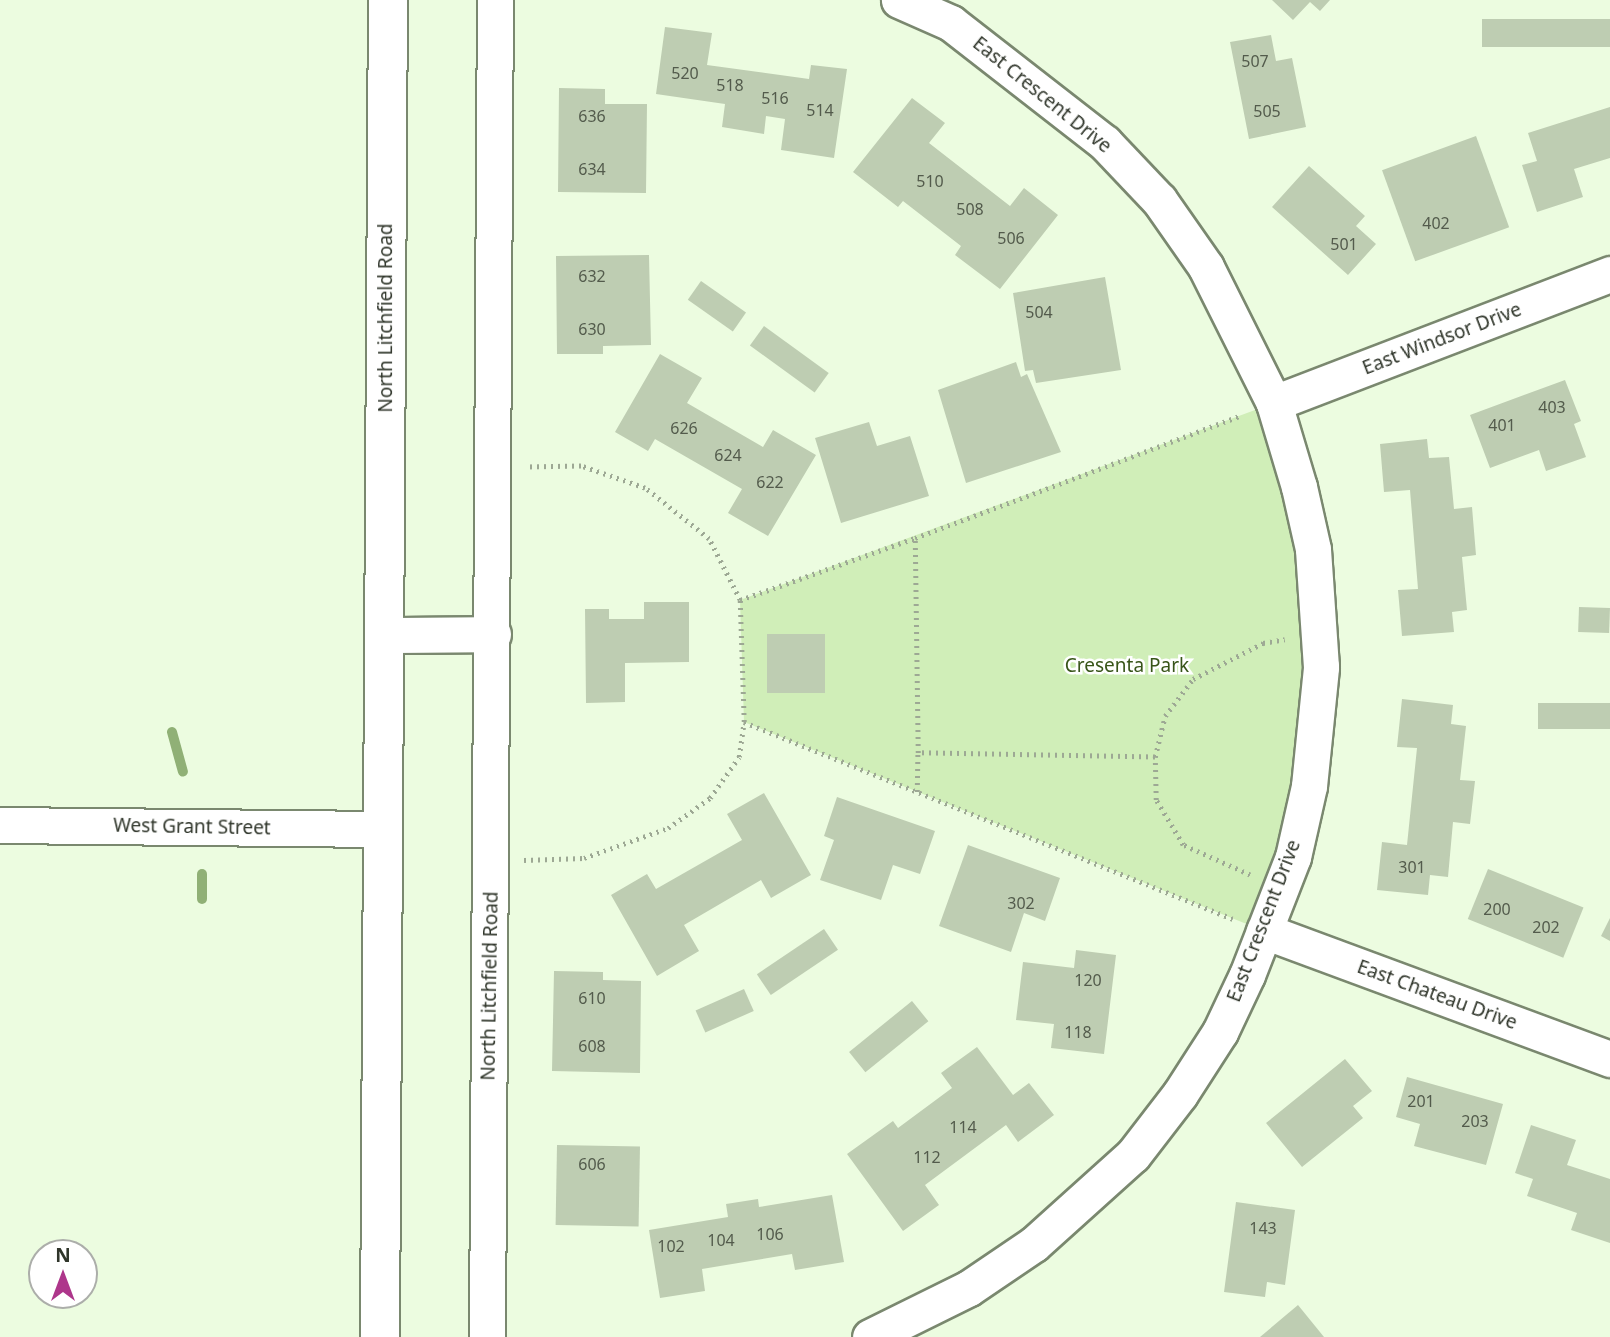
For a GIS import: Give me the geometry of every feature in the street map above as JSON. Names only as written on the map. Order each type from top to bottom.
[{"type":"main road","name":"North Litchfield Road","points":[[380,1337],[388,0]]},
{"type":"street","name":"North Litchfield Road","points":[[486,1337],[494,634],[495,0]]},
{"type":"street","name":"East Crescent Drive","points":[[870,1337],[969,1288],[1034,1244],[1133,1155],[1220,1032],[1281,889],[1309,786],[1319,719],[1321,633],[1313,550],[1274,403],[1206,267],[1159,200],[1105,143],[1061,106],[951,23],[899,0]]},
{"type":"street","name":"East Windsor Drive","points":[[1274,403],[1610,274]]},
{"type":"street","points":[[385,635],[494,634]]},
{"type":"street","name":"West Grant Street","points":[[0,825],[384,830]]},
{"type":"street","name":"East Chateau Drive","points":[[1264,931],[1610,1059]]},
{"type":"path","points":[[740,600],[915,538],[1274,403]]},
{"type":"path","points":[[492,860],[584,858],[668,828],[710,798],[739,757],[744,722],[740,600],[709,539],[645,488],[581,466],[494,467]]},
{"type":"path","points":[[915,538],[917,792]]},
{"type":"path","points":[[1281,889],[1183,845],[1156,800],[1155,757],[1165,716],[1193,679],[1263,643],[1321,633]]},
{"type":"path","points":[[744,722],[1264,931]]},
{"type":"path","points":[[918,753],[1155,757]]},
{"type":"green space","name":"Cresenta Park","points":[[1274,403],[1321,633],[1264,931],[744,722],[740,600]]},
{"type":"building","points":[[1272,0],[1330,0],[1320,11],[1310,2],[1293,20]]},
{"type":"building","points":[[1482,19],[1610,19],[1610,47],[1482,47]]},
{"type":"building","points":[[665,27],[712,33],[707,65],[809,79],[811,65],[847,69],[834,158],[781,150],[785,119],[766,116],[764,134],[722,127],[725,104],[656,94]]},
{"type":"building","points":[[1271,35],[1276,61],[1292,58],[1306,127],[1249,139],[1230,42]]},
{"type":"building","points":[[559,88],[605,89],[605,104],[647,104],[646,193],[558,192]]},
{"type":"building","points":[[912,98],[945,123],[929,143],[1010,206],[1024,188],[1058,215],[1000,289],[955,255],[961,246],[903,201],[898,207],[853,172]]},
{"type":"building","points":[[1610,107],[1610,158],[1574,169],[1583,197],[1537,212],[1522,165],[1537,161],[1528,133]]},
{"type":"building","points":[[1476,136],[1509,227],[1415,261],[1382,170]]},
{"type":"building","points":[[1309,166],[1365,216],[1356,226],[1376,244],[1348,275],[1272,207]]},
{"type":"building","points":[[649,255],[651,345],[603,346],[603,354],[557,354],[556,256]]},
{"type":"building","points":[[1105,277],[1121,370],[1036,383],[1033,370],[1025,371],[1013,293]]},
{"type":"building","points":[[701,281],[746,313],[733,331],[688,300]]},
{"type":"building","points":[[764,326],[829,373],[815,392],[750,345]]},
{"type":"building","points":[[660,354],[702,378],[687,403],[763,447],[773,430],[816,455],[768,536],[728,513],[742,489],[655,439],[648,451],[615,432]]},
{"type":"building","points":[[1016,362],[1021,377],[1027,374],[1061,452],[966,483],[938,390]]},
{"type":"building","points":[[1565,380],[1581,421],[1574,424],[1586,457],[1546,471],[1539,450],[1490,468],[1470,415]]},
{"type":"building","points":[[869,422],[877,446],[910,436],[929,496],[841,523],[815,438]]},
{"type":"building","points":[[1427,439],[1429,458],[1449,457],[1454,509],[1472,507],[1476,555],[1462,557],[1467,610],[1452,612],[1454,632],[1402,636],[1398,590],[1418,589],[1410,490],[1384,492],[1380,444]]},
{"type":"building","points":[[644,602],[689,602],[689,662],[625,663],[625,702],[586,703],[585,609],[609,609],[609,619],[644,619]]},
{"type":"building","points":[[1579,607],[1610,608],[1609,633],[1578,632]]},
{"type":"building","points":[[767,634],[825,634],[825,693],[767,693]]},
{"type":"building","points":[[1402,699],[1453,705],[1451,724],[1466,726],[1460,780],[1475,781],[1470,824],[1453,822],[1448,877],[1430,875],[1428,895],[1377,890],[1382,842],[1407,845],[1417,748],[1397,747]]},
{"type":"building","points":[[1538,703],[1610,703],[1610,729],[1538,729]]},
{"type":"building","points":[[764,793],[811,875],[771,898],[761,880],[684,925],[699,951],[657,976],[611,895],[647,874],[656,889],[742,840],[727,814]]},
{"type":"building","points":[[837,797],[935,831],[920,874],[893,865],[881,900],[820,880],[834,840],[824,836]]},
{"type":"building","points":[[968,845],[1060,878],[1045,921],[1024,913],[1011,952],[939,926]]},
{"type":"building","points":[[1488,869],[1583,908],[1563,958],[1468,919]]},
{"type":"building","points":[[1610,918],[1610,941],[1601,936]]},
{"type":"building","points":[[824,929],[838,950],[771,995],[757,974]]},
{"type":"building","points":[[1076,950],[1116,955],[1104,1054],[1051,1048],[1054,1024],[1016,1020],[1023,962],[1074,968]]},
{"type":"building","points":[[554,971],[603,972],[603,980],[641,981],[640,1073],[552,1071]]},
{"type":"building","points":[[744,989],[754,1011],[705,1032],[696,1011]]},
{"type":"building","points":[[912,1001],[928,1021],[865,1072],[849,1052]]},
{"type":"building","points":[[977,1047],[1013,1095],[1029,1083],[1054,1115],[1018,1142],[1006,1125],[925,1185],[939,1205],[903,1231],[847,1154],[893,1121],[898,1128],[952,1088],[941,1073]]},
{"type":"building","points":[[1345,1059],[1372,1091],[1353,1106],[1363,1118],[1302,1167],[1266,1123]]},
{"type":"building","points":[[1407,1077],[1503,1104],[1486,1165],[1414,1146],[1420,1124],[1396,1117]]},
{"type":"building","points":[[1531,1125],[1576,1140],[1567,1165],[1610,1179],[1610,1243],[1571,1230],[1577,1213],[1527,1196],[1533,1179],[1515,1173]]},
{"type":"building","points":[[557,1145],[640,1146],[639,1226],[556,1225]]},
{"type":"building","points":[[832,1195],[844,1262],[795,1270],[792,1254],[702,1269],[705,1291],[660,1298],[649,1230],[728,1217],[726,1204],[758,1199],[759,1207]]},
{"type":"building","points":[[1236,1202],[1295,1210],[1285,1285],[1267,1282],[1265,1297],[1224,1292]]},
{"type":"building","points":[[1298,1305],[1324,1337],[1260,1337]]},
{"type":"waterway","points":[[172,732],[183,772]]},
{"type":"waterway","points":[[202,874],[202,899]]}]
